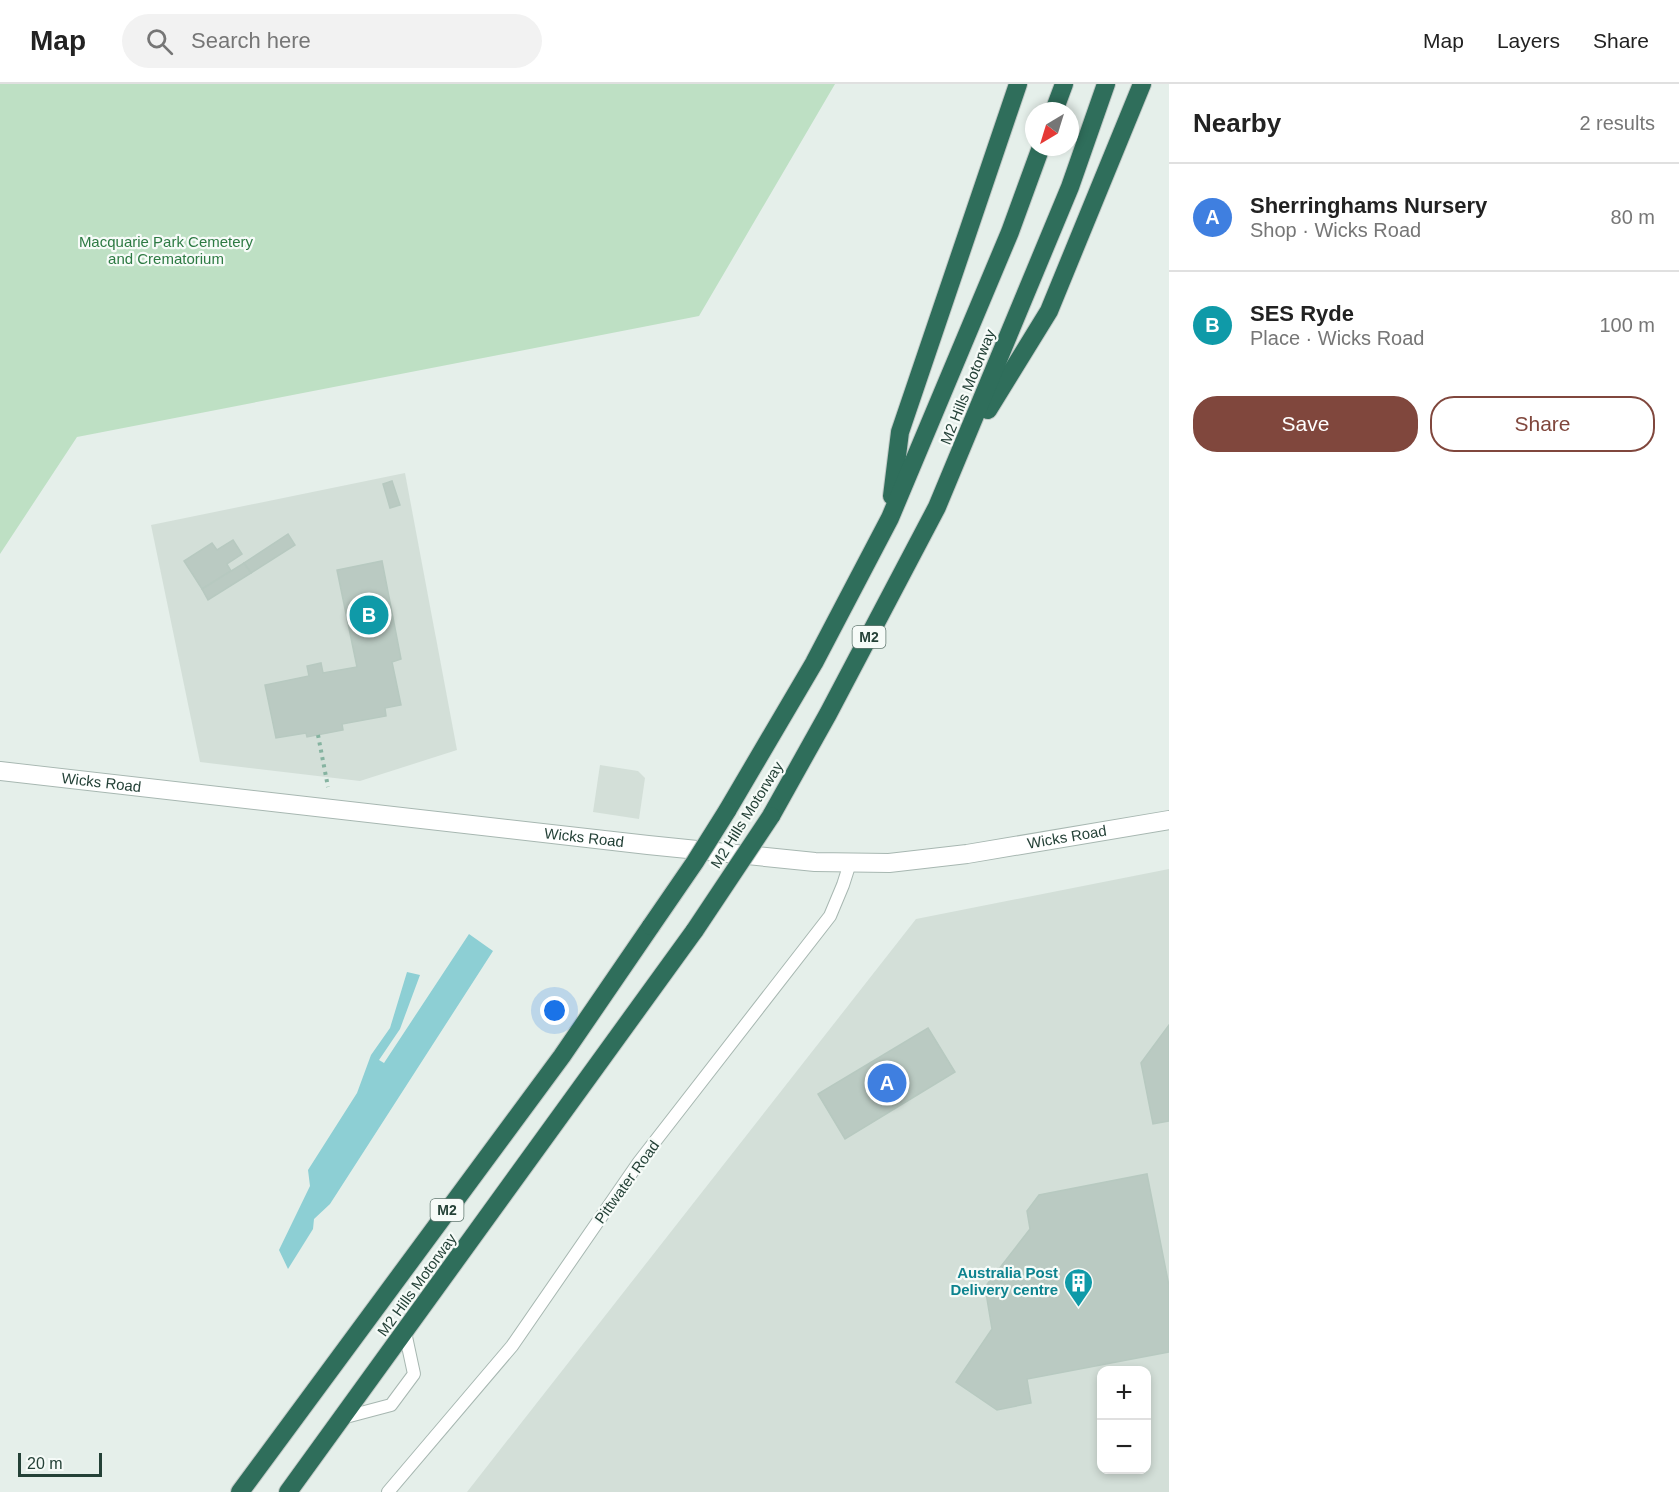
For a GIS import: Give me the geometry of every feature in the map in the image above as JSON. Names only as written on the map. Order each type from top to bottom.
[{"type":"highway","points":[[890,518],[900,432],[1018,84]]},
{"type":"highway","points":[[1057,102],[1064,84]]},
{"type":"highway","name":"M2 Hills Motorway","points":[[288,1492],[695,930],[771,816],[828,714],[926,527],[960,454],[1070,187],[1106,84]]},
{"type":"highway","points":[[960,454],[1049,311],[1142,84]]},
{"type":"highway","name":"M2 Hills Motorway","points":[[240,1492],[562,1056],[695,862],[727,811],[814,663],[890,518],[1010,232],[1038,156]]},
{"type":"street","name":"Wicks Road","points":[[0,771],[815,862],[889,863],[967,854],[1169,820]]},
{"type":"lane","name":"Pittwater Road","points":[[388,1492],[512,1346],[639,1162],[830,916],[850,862]]},
{"type":"lane","points":[[342,1418],[391,1406],[414,1374],[405,1332]]},
{"type":"path","points":[[318,735],[327,777]]},
{"type":"shaded area","points":[[405,473],[457,750],[360,781],[200,762],[151,525]]},
{"type":"shaded area","points":[[600,765],[638,771],[645,778],[639,819],[593,812]]},
{"type":"shaded area","points":[[1169,869],[1169,1492],[467,1492],[916,919]]},
{"type":"green space","name":"Macquarie Park Cemetery and Crematorium","points":[[0,84],[835,84],[699,316],[77,437],[0,554]]},
{"type":"water","points":[[469,934],[493,951],[330,1204],[314,1219],[313,1229],[288,1269],[279,1250],[310,1186],[308,1170],[357,1093],[371,1055],[390,1028],[407,972],[420,975],[400,1029],[379,1060],[384,1063]]},
{"type":"building","points":[[392,481],[400,505],[390,508],[383,484]]},
{"type":"building","points":[[288,534],[295,545],[251,573],[244,563]]},
{"type":"building","points":[[233,540],[242,554],[227,564],[231,571],[202,589],[184,561],[212,543],[217,550]]},
{"type":"building","points":[[382,561],[401,659],[392,662],[401,705],[385,708],[386,716],[342,724],[343,730],[307,737],[306,733],[276,738],[265,685],[309,676],[307,666],[321,663],[323,673],[357,667],[337,570]]},
{"type":"building","points":[[244,563],[251,573],[208,600],[202,589]]},
{"type":"building","points":[[1169,1025],[1169,1121],[1153,1124],[1141,1063]]},
{"type":"building","points":[[928,1028],[955,1072],[845,1139],[818,1094]]},
{"type":"building","name":"Australia Post Delivery centre","points":[[1147,1174],[1169,1286],[1169,1352],[1027,1379],[1031,1403],[997,1410],[956,1382],[992,1329],[985,1287],[1030,1229],[1027,1211],[1039,1195]]},
{"type":"place","name":"SES Ryde","points":[[369,615]]},
{"type":"place","name":"Sherringhams Nursery","points":[[887,1083]]},
{"type":"place","name":"Australia Post Delivery centre","points":[[1079,1308]]}]
